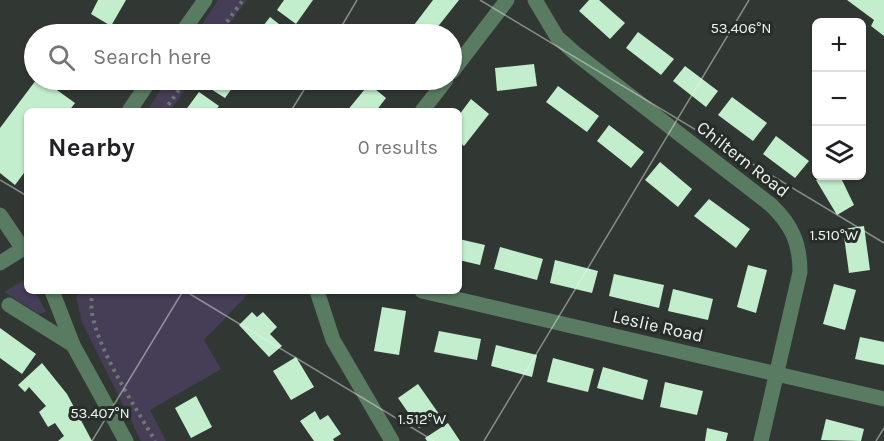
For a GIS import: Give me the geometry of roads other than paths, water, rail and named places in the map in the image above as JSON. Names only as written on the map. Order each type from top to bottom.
[{"type":"street","points":[[188,24],[205,0]]},
{"type":"street","points":[[462,59],[507,0]]},
{"type":"street","name":"Chiltern Road","points":[[535,0],[557,37],[576,54],[786,219],[800,250],[800,272],[761,441]]},
{"type":"street","points":[[131,108],[143,90]]},
{"type":"street","points":[[424,108],[438,90]]},
{"type":"street","points":[[0,214],[24,246]]},
{"type":"street","points":[[0,263],[24,248]]},
{"type":"street","points":[[53,294],[73,345],[126,441]]},
{"type":"street","points":[[318,294],[333,340],[392,441]]},
{"type":"street","name":"Leslie Road","points":[[435,294],[884,399]]},
{"type":"street","points":[[9,305],[73,345]]}]
